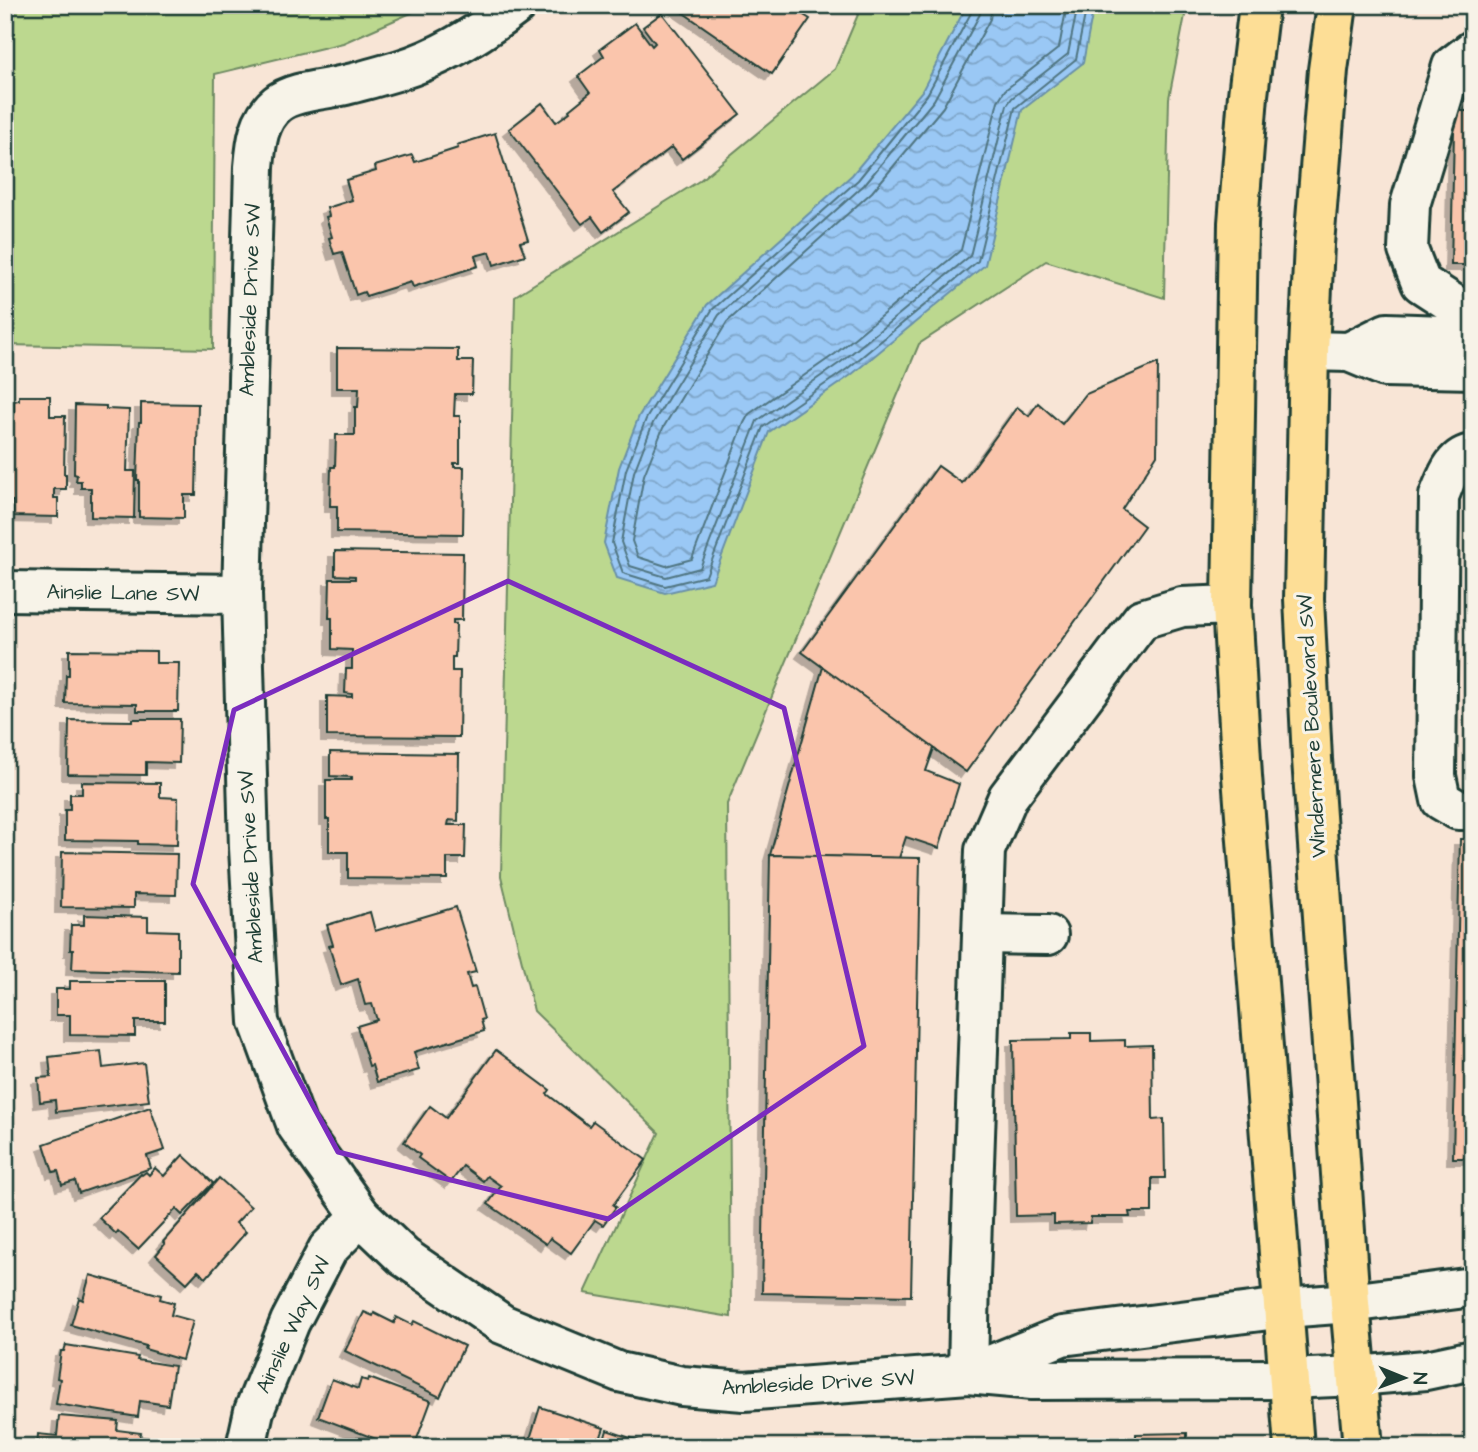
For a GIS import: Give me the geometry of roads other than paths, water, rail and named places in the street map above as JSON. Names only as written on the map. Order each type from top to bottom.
[{"type":"main road","points":[[1259,5],[1248,95],[1238,223],[1232,605],[1242,776],[1294,1447]]},
{"type":"main road","name":"Windermere Boulevard SW","points":[[1337,5],[1328,70],[1315,231],[1309,351],[1304,599],[1312,759],[1350,1303],[1363,1447]]},
{"type":"street","name":"Ambleside Drive SW","points":[[517,5],[488,27],[446,51],[404,69],[348,85],[287,97],[265,117],[260,128],[254,167],[242,594],[249,848],[259,1022],[297,1126],[361,1216],[404,1257],[502,1324],[619,1372],[682,1386],[744,1391],[968,1374],[1032,1380],[1357,1376],[1426,1370],[1473,1360]]},
{"type":"street","points":[[1473,50],[1452,66],[1410,205],[1408,250],[1421,283],[1458,307],[1473,308]]},
{"type":"street","points":[[1349,352],[1387,333],[1473,335]]},
{"type":"street","points":[[1309,351],[1349,352],[1385,367],[1473,369]]},
{"type":"street","points":[[1473,454],[1466,455],[1450,469],[1439,496],[1436,776],[1441,800],[1458,810],[1473,810]]},
{"type":"street","name":"Ainslie Lane SW","points":[[5,591],[242,594]]},
{"type":"street","points":[[968,1374],[985,850],[1008,797],[1142,619],[1182,607],[1232,605]]},
{"type":"street","points":[[982,934],[1048,935]]},
{"type":"street","name":"Ainslie Way SW","points":[[246,1447],[254,1411],[290,1322],[328,1248],[361,1216]]},
{"type":"street","name":"Ambleside Drive SW","points":[[968,1374],[1062,1336],[1473,1287]]},
{"type":"water","points":[[967,5],[1094,5],[1083,63],[1022,110],[985,265],[851,375],[769,432],[712,582],[665,593],[617,578],[604,543],[619,468],[639,416],[707,305],[852,175],[922,91]]}]
